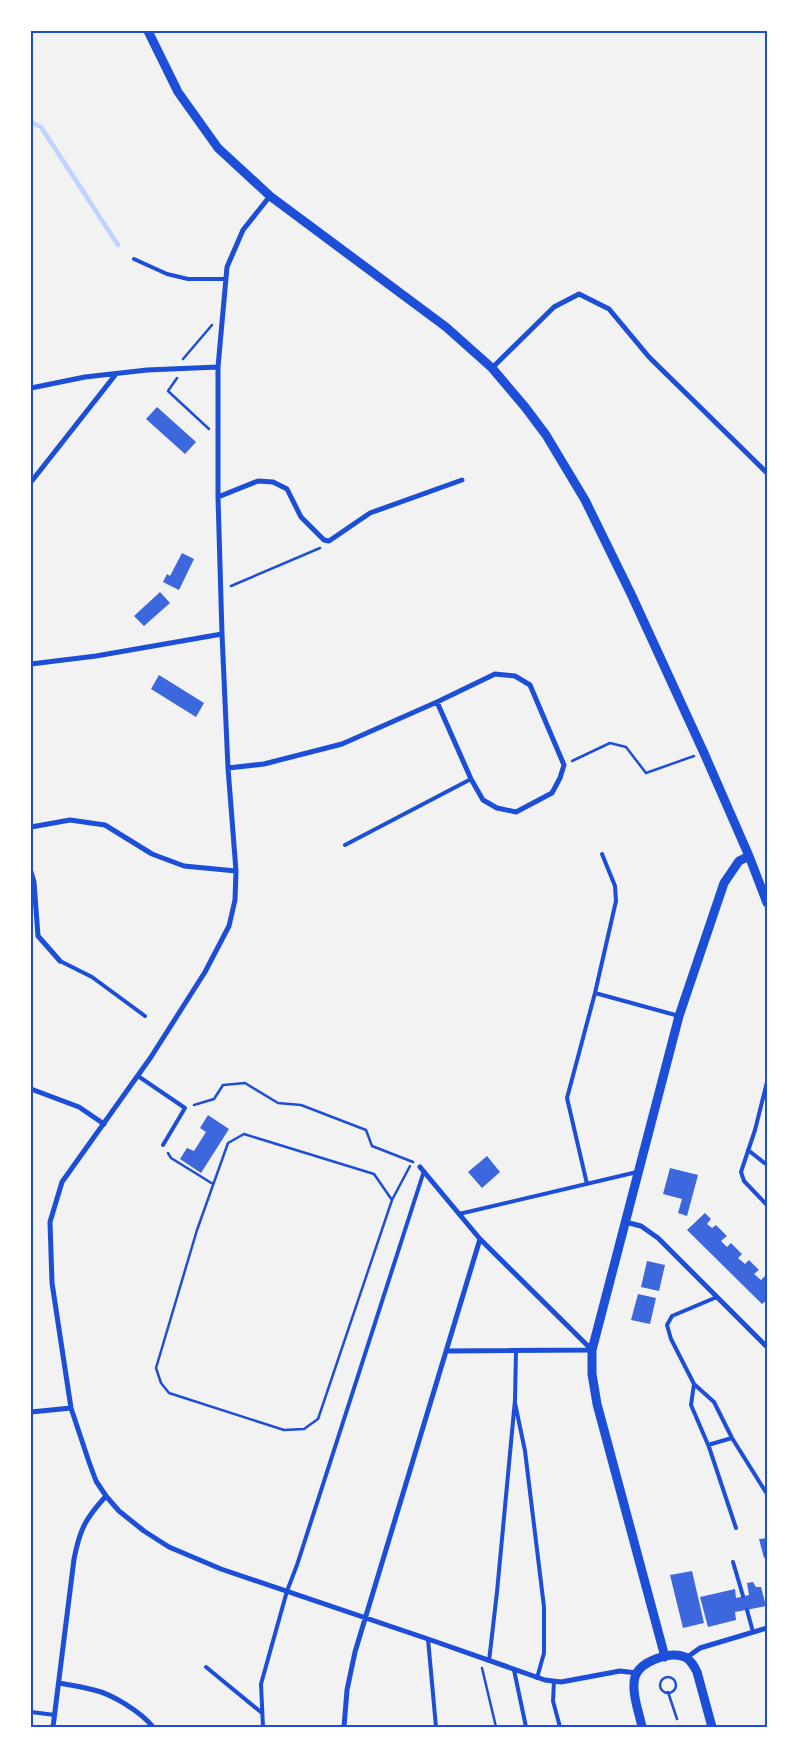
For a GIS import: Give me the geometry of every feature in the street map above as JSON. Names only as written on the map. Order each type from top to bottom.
[{"type":"street","points":[[149,32],[178,92],[218,148],[270,196],[446,327],[492,368],[546,435],[585,500],[632,596],[704,753],[749,856],[767,903]]},
{"type":"street","points":[[270,196],[243,230],[227,267],[218,367],[218,497],[222,634],[228,768],[236,871],[235,900],[229,926],[205,972],[138,1076],[62,1182],[50,1222],[52,1283],[71,1408],[96,1480],[106,1496],[119,1511],[144,1531],[169,1546],[221,1569],[537,1678],[561,1682],[620,1671],[637,1673]]},
{"type":"street","points":[[492,368],[554,306],[579,294],[609,309],[648,357],[767,473]]},
{"type":"street","points":[[31,388],[85,378],[147,370],[218,367]]},
{"type":"street","points":[[31,482],[116,374]]},
{"type":"street","points":[[218,497],[258,481],[273,482],[287,490],[301,517],[324,540],[329,541],[370,513],[462,480]]},
{"type":"street","points":[[31,664],[96,656],[222,634]]},
{"type":"street","points":[[228,768],[264,764],[342,744],[495,674],[515,676],[530,685],[564,765],[552,793],[516,812],[497,808],[482,800],[437,702]]},
{"type":"street","points":[[31,827],[70,820],[105,825],[152,854],[184,866],[236,871]]},
{"type":"street","points":[[665,1657],[597,1404],[592,1374],[592,1350],[679,1016],[724,883],[739,861],[749,856]]},
{"type":"street","points":[[31,872],[34,882],[38,936],[60,961]]},
{"type":"street","points":[[31,1089],[79,1107],[104,1124]]},
{"type":"street","points":[[422,1169],[480,1239],[592,1350]]},
{"type":"street","points":[[624,1222],[641,1226],[658,1238],[767,1347]]},
{"type":"street","points":[[344,1727],[347,1690],[355,1652],[480,1239]]},
{"type":"street","points":[[447,1351],[592,1350]]},
{"type":"street","points":[[31,1412],[71,1408]]},
{"type":"street","points":[[53,1727],[74,1559],[79,1536],[86,1519],[106,1496]]},
{"type":"street","points":[[686,1658],[700,1648],[767,1628]]},
{"type":"street","points":[[642,1727],[634,1692],[634,1679],[642,1666],[650,1661],[677,1655],[686,1658],[692,1663],[697,1672],[712,1727]]},
{"type":"street","points":[[59,1683],[96,1690],[121,1702],[148,1720],[153,1727]]},
{"type":"lane","points":[[134,259],[167,274],[188,279],[226,279]]},
{"type":"lane","points":[[345,845],[471,779]]},
{"type":"lane","points":[[587,1184],[567,1098],[595,993],[616,901],[615,886],[602,854]]},
{"type":"lane","points":[[60,961],[92,977],[145,1016]]},
{"type":"lane","points":[[595,993],[679,1016]]},
{"type":"lane","points":[[138,1076],[185,1108],[163,1145]]},
{"type":"lane","points":[[767,1082],[741,1172],[744,1181],[767,1205]]},
{"type":"lane","points":[[748,1150],[767,1165]]},
{"type":"lane","points":[[263,1727],[261,1684],[287,1591],[297,1565],[422,1169]]},
{"type":"lane","points":[[459,1214],[637,1172]]},
{"type":"lane","points":[[716,1297],[672,1316],[667,1325],[671,1339],[694,1384],[714,1402],[732,1438],[767,1494]]},
{"type":"lane","points":[[489,1661],[515,1400],[516,1351]]},
{"type":"lane","points":[[694,1384],[691,1405],[708,1445],[736,1528]]},
{"type":"lane","points":[[515,1400],[525,1451],[544,1607],[544,1653],[537,1678]]},
{"type":"lane","points":[[708,1445],[732,1438]]},
{"type":"lane","points":[[733,1562],[743,1596]]},
{"type":"lane","points":[[747,1610],[753,1632]]},
{"type":"lane","points":[[428,1639],[436,1727]]},
{"type":"lane","points":[[206,1667],[262,1713]]},
{"type":"lane","points":[[514,1670],[526,1727]]},
{"type":"lane","points":[[554,1682],[553,1702],[560,1727]]},
{"type":"lane","points":[[31,1712],[55,1715]]},
{"type":"path","points":[[175,369],[211,326],[224,304]]},
{"type":"path","points":[[184,368],[168,391],[218,438]]},
{"type":"path","points":[[222,590],[319,549],[329,541]]},
{"type":"path","points":[[564,765],[610,743],[626,747],[646,773],[704,753]]},
{"type":"path","points":[[185,1108],[214,1099],[223,1086],[244,1083],[278,1103],[301,1105],[366,1130],[372,1146],[412,1162],[422,1169]]},
{"type":"path","points":[[392,1200],[374,1174],[244,1134],[228,1143],[196,1230],[156,1368],[161,1384],[169,1393],[284,1430],[304,1429],[318,1419],[392,1200],[412,1162]]},
{"type":"path","points":[[163,1145],[171,1158],[213,1184]]},
{"type":"path","points":[[479,1657],[496,1727]]},
{"type":"path","points":[[668,1692],[675,1688],[673,1679],[668,1677],[662,1680],[660,1684],[662,1689],[668,1692],[677,1720]]},
{"type":"building","points":[[157,407],[196,442],[185,454],[146,419]]},
{"type":"building","points":[[182,553],[194,559],[179,590],[163,582],[167,574],[170,576]]},
{"type":"building","points":[[160,592],[170,603],[144,626],[134,616]]},
{"type":"building","points":[[159,675],[204,703],[196,717],[151,689]]},
{"type":"building","points":[[208,1115],[229,1129],[201,1173],[180,1159],[187,1148],[194,1151],[206,1132],[200,1128]]},
{"type":"building","points":[[487,1156],[500,1172],[482,1188],[468,1172]]},
{"type":"building","points":[[670,1168],[698,1175],[687,1216],[678,1213],[682,1199],[663,1194]]},
{"type":"building","points":[[705,1213],[711,1219],[707,1224],[712,1228],[716,1225],[727,1236],[721,1241],[727,1247],[731,1243],[742,1254],[738,1258],[745,1264],[749,1260],[759,1270],[754,1274],[761,1280],[765,1276],[767,1278],[767,1300],[762,1304],[687,1230]]},
{"type":"building","points":[[647,1261],[665,1265],[659,1291],[641,1287]]},
{"type":"building","points":[[638,1294],[656,1298],[650,1324],[631,1320]]},
{"type":"building","points":[[767,1538],[767,1557],[764,1558],[759,1539]]},
{"type":"building","points":[[692,1571],[704,1623],[683,1628],[670,1575]]},
{"type":"building","points":[[753,1582],[756,1587],[761,1587],[766,1606],[735,1612],[736,1620],[708,1627],[700,1597],[735,1589],[736,1598],[749,1595],[747,1583]]},
{"type":"waterway","points":[[31,122],[41,127],[118,245]]}]
